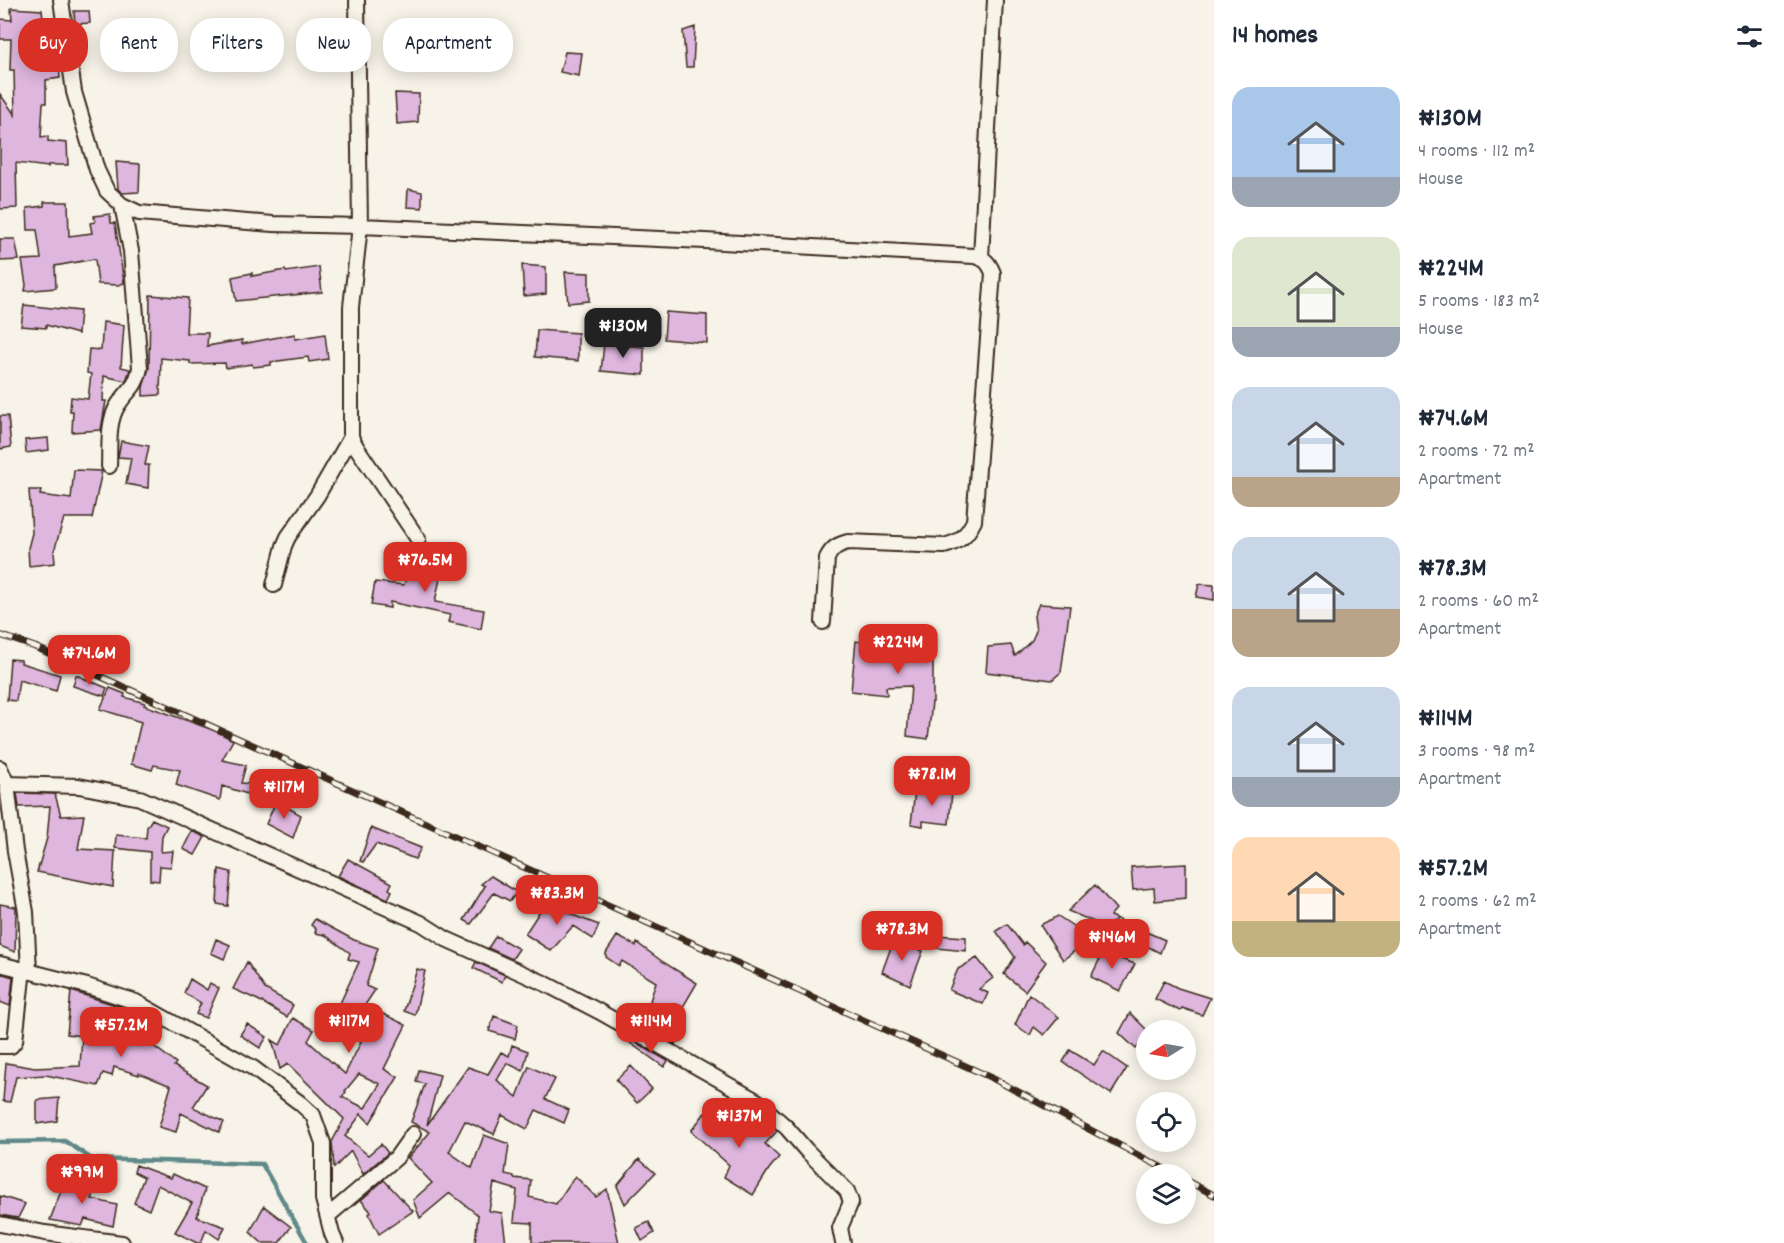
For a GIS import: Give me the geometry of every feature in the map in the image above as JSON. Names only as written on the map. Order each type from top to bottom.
[{"type":"street","points":[[61,0],[74,92],[97,170],[107,191],[122,205],[139,213],[273,224],[693,241],[981,257],[989,263],[993,273],[974,521],[968,534],[956,543],[944,546],[848,542],[838,545],[831,550],[827,558],[823,622]]},
{"type":"street","points":[[357,0],[360,226],[351,307],[351,436],[418,539]]},
{"type":"street","points":[[981,257],[994,0]]},
{"type":"street","points":[[109,466],[111,422],[118,405],[136,384],[140,368],[131,251],[122,205]]},
{"type":"street","points":[[274,585],[288,537],[317,496],[351,436]]},
{"type":"street","points":[[0,768],[7,784],[15,851],[26,912],[26,970],[15,1041],[11,1046],[0,1046]]},
{"type":"street","points":[[7,784],[79,786],[140,798],[421,923],[446,939],[546,984],[655,1041],[718,1080],[758,1101],[847,1191],[851,1202],[840,1228],[843,1243]]},
{"type":"street","points":[[0,964],[87,986],[136,1002],[253,1068],[300,1102],[313,1115],[323,1143],[323,1199],[336,1243]]},
{"type":"street","points":[[329,1215],[396,1158],[413,1134]]},
{"type":"street","points":[[0,1224],[45,1233],[122,1243]]},
{"type":"building","points":[[11,8],[42,10],[43,18],[18,18],[18,72],[60,72],[60,78],[46,80],[46,103],[43,103],[41,137],[48,136],[48,141],[67,143],[68,165],[48,165],[48,167],[16,163],[17,208],[0,209],[0,94],[15,115],[14,70],[10,70],[11,39],[0,39],[0,19],[12,20]]},
{"type":"building","points":[[74,11],[89,11],[90,23],[88,23],[88,18],[75,18]]},
{"type":"building","points":[[695,27],[693,67],[686,67],[683,31]]},
{"type":"building","points":[[565,52],[582,53],[579,76],[560,72]]},
{"type":"building","points":[[395,93],[419,94],[418,122],[397,124]]},
{"type":"building","points":[[116,162],[140,164],[139,192],[122,193],[118,189]]},
{"type":"building","points":[[408,189],[422,192],[422,208],[407,207]]},
{"type":"building","points":[[44,202],[68,202],[69,236],[92,233],[90,223],[95,222],[94,216],[110,214],[111,223],[115,223],[124,283],[98,284],[95,259],[55,266],[56,288],[25,291],[22,260],[41,259],[37,230],[28,230],[27,208],[44,206]]},
{"type":"building","points":[[0,239],[15,239],[19,260],[0,261]]},
{"type":"building","points":[[522,265],[546,267],[546,294],[524,296]]},
{"type":"building","points":[[319,267],[322,292],[236,301],[232,277]]},
{"type":"building","points":[[565,272],[589,273],[589,301],[568,303]]},
{"type":"building","points":[[150,295],[188,298],[186,333],[208,333],[207,346],[242,340],[242,344],[295,334],[295,339],[325,334],[328,359],[309,362],[308,357],[271,362],[271,365],[253,367],[252,364],[226,368],[225,363],[190,364],[190,361],[161,358],[160,395],[143,396],[143,387],[149,368]]},
{"type":"building","points":[[24,305],[80,311],[78,334],[46,325],[46,328],[21,326]]},
{"type":"building","points":[[666,312],[707,315],[707,343],[664,339]]},
{"type":"building","points":[[103,322],[124,325],[121,367],[130,369],[126,381],[104,376],[103,401],[106,401],[101,430],[72,432],[71,397],[88,399],[91,374],[87,373],[89,349],[101,350]]},
{"type":"building","points":[[537,330],[578,333],[578,361],[535,357]]},
{"type":"building","points":[[604,344],[644,347],[644,375],[601,371]]},
{"type":"building","points":[[0,416],[8,416],[11,447],[0,449]]},
{"type":"building","points":[[48,438],[49,450],[26,453],[25,440]]},
{"type":"building","points":[[121,441],[149,446],[145,465],[149,465],[148,488],[126,484],[131,458],[118,457]]},
{"type":"building","points":[[74,470],[102,471],[92,518],[64,518],[54,551],[55,563],[29,566],[28,548],[32,533],[29,490],[41,490],[40,495],[71,499]]},
{"type":"building","points":[[411,555],[444,560],[435,602],[484,610],[481,629],[448,622],[450,615],[390,602],[390,608],[371,605],[375,582],[404,585]]},
{"type":"building","points":[[1199,584],[1214,585],[1214,600],[1196,597]]},
{"type":"building","points":[[1039,604],[1070,606],[1061,672],[1052,680],[986,672],[988,647],[1011,645],[1015,656],[1032,640],[1036,631],[1034,616]]},
{"type":"building","points":[[888,634],[919,634],[918,644],[924,645],[924,653],[933,653],[933,702],[928,739],[907,736],[911,686],[886,687],[887,695],[851,691],[856,641],[880,645],[881,640],[888,641]]},
{"type":"building","points":[[10,659],[21,660],[21,663],[60,675],[56,691],[19,680],[16,701],[7,700]]},
{"type":"building","points":[[76,675],[107,688],[104,696],[73,686]]},
{"type":"building","points":[[110,688],[125,694],[124,697],[216,731],[233,740],[222,760],[246,765],[241,783],[264,785],[260,798],[222,786],[220,800],[176,785],[180,770],[154,765],[152,770],[131,764],[141,722],[100,709]]},
{"type":"building","points":[[937,789],[952,792],[949,824],[923,821],[923,826],[911,824],[915,791],[936,792]]},
{"type":"building","points":[[17,793],[55,794],[61,816],[84,815],[78,849],[115,851],[113,887],[37,872],[47,838],[50,806],[19,807]]},
{"type":"building","points":[[276,801],[301,815],[293,838],[266,824]]},
{"type":"building","points":[[152,819],[167,826],[162,836],[161,852],[173,851],[171,867],[160,866],[159,881],[150,880],[150,852],[115,848],[116,835],[146,838],[147,827]]},
{"type":"building","points":[[371,828],[421,848],[415,859],[376,844],[363,862],[360,861]]},
{"type":"building","points":[[192,831],[205,837],[195,855],[183,849]]},
{"type":"building","points":[[348,859],[392,883],[389,889],[392,891],[388,899],[338,876]]},
{"type":"building","points":[[1186,864],[1186,898],[1155,901],[1154,888],[1133,890],[1131,867]]},
{"type":"building","points":[[219,869],[231,872],[228,906],[217,904]]},
{"type":"building","points":[[491,876],[517,892],[510,901],[494,893],[471,924],[464,920],[485,886],[481,884]]},
{"type":"building","points":[[1095,885],[1116,909],[1110,916],[1117,919],[1106,927],[1068,911]]},
{"type":"building","points":[[547,900],[575,916],[599,925],[593,939],[573,926],[551,951],[525,934]]},
{"type":"building","points":[[0,904],[16,907],[15,952],[0,946]]},
{"type":"building","points":[[1058,916],[1091,938],[1063,960],[1040,925]]},
{"type":"building","points":[[315,919],[354,940],[378,948],[366,986],[375,990],[365,1005],[406,1025],[384,1069],[398,1077],[370,1123],[361,1114],[345,1136],[368,1155],[381,1144],[388,1153],[363,1174],[351,1151],[334,1168],[332,1142],[344,1119],[288,1064],[280,1069],[272,1040],[280,1045],[293,1018],[314,1030],[308,1041],[345,1074],[361,1042],[360,1039],[330,1025],[359,962],[348,959],[350,953],[325,935],[315,933],[316,929],[311,925]],"holes":[[[359,1074],[380,1084],[365,1108],[342,1097]]]},
{"type":"building","points":[[1119,920],[1137,931],[1137,928],[1165,940],[1160,953],[1145,945],[1139,956],[1138,942],[1114,931]]},
{"type":"building","points":[[1007,924],[1023,945],[1025,942],[1046,962],[1025,991],[1004,974],[1015,957],[996,931]]},
{"type":"building","points":[[935,935],[966,937],[966,951],[936,948]]},
{"type":"building","points":[[496,936],[519,949],[512,959],[488,948]]},
{"type":"building","points":[[617,936],[636,946],[637,943],[697,983],[670,1029],[681,1036],[675,1044],[644,1027],[654,1004],[650,1001],[656,982],[622,961],[619,966],[606,957],[606,953]]},
{"type":"building","points":[[216,939],[230,945],[224,959],[211,953]]},
{"type":"building","points":[[894,939],[923,951],[910,985],[882,972]]},
{"type":"building","points":[[1105,948],[1121,959],[1135,964],[1120,991],[1091,977]]},
{"type":"building","points":[[977,958],[993,978],[979,989],[988,993],[983,1004],[949,990],[958,969]]},
{"type":"building","points":[[247,962],[265,989],[293,1005],[287,1017],[233,989]]},
{"type":"building","points":[[476,962],[505,975],[502,982],[473,968]]},
{"type":"building","points":[[417,969],[425,971],[415,1015],[404,1011]]},
{"type":"building","points":[[0,973],[13,977],[10,1006],[0,1002]]},
{"type":"building","points":[[190,979],[207,990],[210,983],[219,988],[206,1018],[196,1014],[201,1003],[184,993]]},
{"type":"building","points":[[1164,981],[1210,998],[1202,1015],[1182,1008],[1180,1011],[1155,999]]},
{"type":"building","points":[[71,991],[131,1010],[159,1031],[152,1045],[176,1063],[174,1066],[207,1085],[193,1107],[224,1122],[219,1132],[181,1113],[176,1132],[159,1127],[171,1086],[139,1073],[139,1075],[114,1067],[112,1076],[103,1073],[98,1086],[46,1075],[16,1077],[10,1102],[3,1101],[6,1063],[35,1068],[80,1066],[82,1036],[67,1034]]},
{"type":"building","points":[[1029,994],[1059,1017],[1044,1035],[1034,1027],[1030,1035],[1015,1025]]},
{"type":"building","points":[[1130,1013],[1137,1020],[1136,1049],[1119,1033]]},
{"type":"building","points":[[494,1016],[518,1025],[515,1039],[489,1031]]},
{"type":"building","points":[[247,1024],[267,1037],[260,1048],[240,1035]]},
{"type":"building","points":[[631,1040],[668,1061],[664,1067],[630,1043]]},
{"type":"building","points":[[512,1045],[528,1051],[523,1071],[507,1063],[497,1080],[517,1097],[529,1066],[555,1079],[545,1099],[569,1110],[564,1123],[536,1110],[527,1129],[502,1115],[494,1134],[465,1121],[449,1152],[472,1168],[484,1135],[509,1144],[505,1174],[514,1176],[514,1178],[531,1180],[529,1197],[556,1204],[575,1176],[596,1197],[607,1189],[619,1243],[532,1243],[532,1223],[514,1222],[517,1190],[494,1183],[489,1211],[502,1213],[506,1243],[475,1243],[478,1215],[450,1193],[420,1218],[413,1200],[432,1183],[408,1158],[430,1132],[411,1122],[425,1084],[416,1082],[419,1070],[440,1075],[427,1125],[468,1067],[488,1074],[501,1052],[509,1056]]},
{"type":"building","points":[[1070,1050],[1094,1065],[1103,1051],[1127,1068],[1111,1094],[1063,1062]]},
{"type":"building","points":[[631,1066],[652,1089],[637,1103],[616,1080]]},
{"type":"building","points":[[59,1098],[57,1121],[37,1124],[37,1100]]},
{"type":"building","points":[[705,1113],[723,1120],[728,1113],[751,1135],[764,1120],[777,1131],[765,1144],[779,1157],[753,1195],[724,1177],[729,1165],[691,1131]]},
{"type":"building","points":[[639,1159],[655,1173],[625,1204],[617,1186]]},
{"type":"building","points":[[136,1165],[171,1178],[173,1174],[205,1189],[197,1217],[225,1227],[219,1239],[206,1230],[201,1243],[197,1243],[175,1232],[192,1203],[158,1185],[149,1210],[134,1203],[144,1177],[134,1172]]},
{"type":"building","points":[[67,1175],[97,1186],[92,1199],[117,1205],[113,1226],[85,1219],[82,1226],[50,1220]]},
{"type":"building","points":[[384,1180],[413,1211],[379,1234],[369,1214],[371,1212],[361,1200]]},
{"type":"building","points":[[0,1196],[25,1204],[18,1218],[0,1215]]},
{"type":"building","points":[[264,1206],[291,1227],[279,1243],[262,1243],[250,1232]]},
{"type":"building","points":[[649,1222],[654,1233],[642,1241],[636,1228]]},
{"type":"waterway","points":[[0,1142],[65,1141],[92,1159],[262,1164],[307,1243]]},
{"type":"railway","points":[[0,635],[35,647],[990,1077],[1155,1164]]},
{"type":"railway","points":[[1196,1186],[1214,1195]]}]
